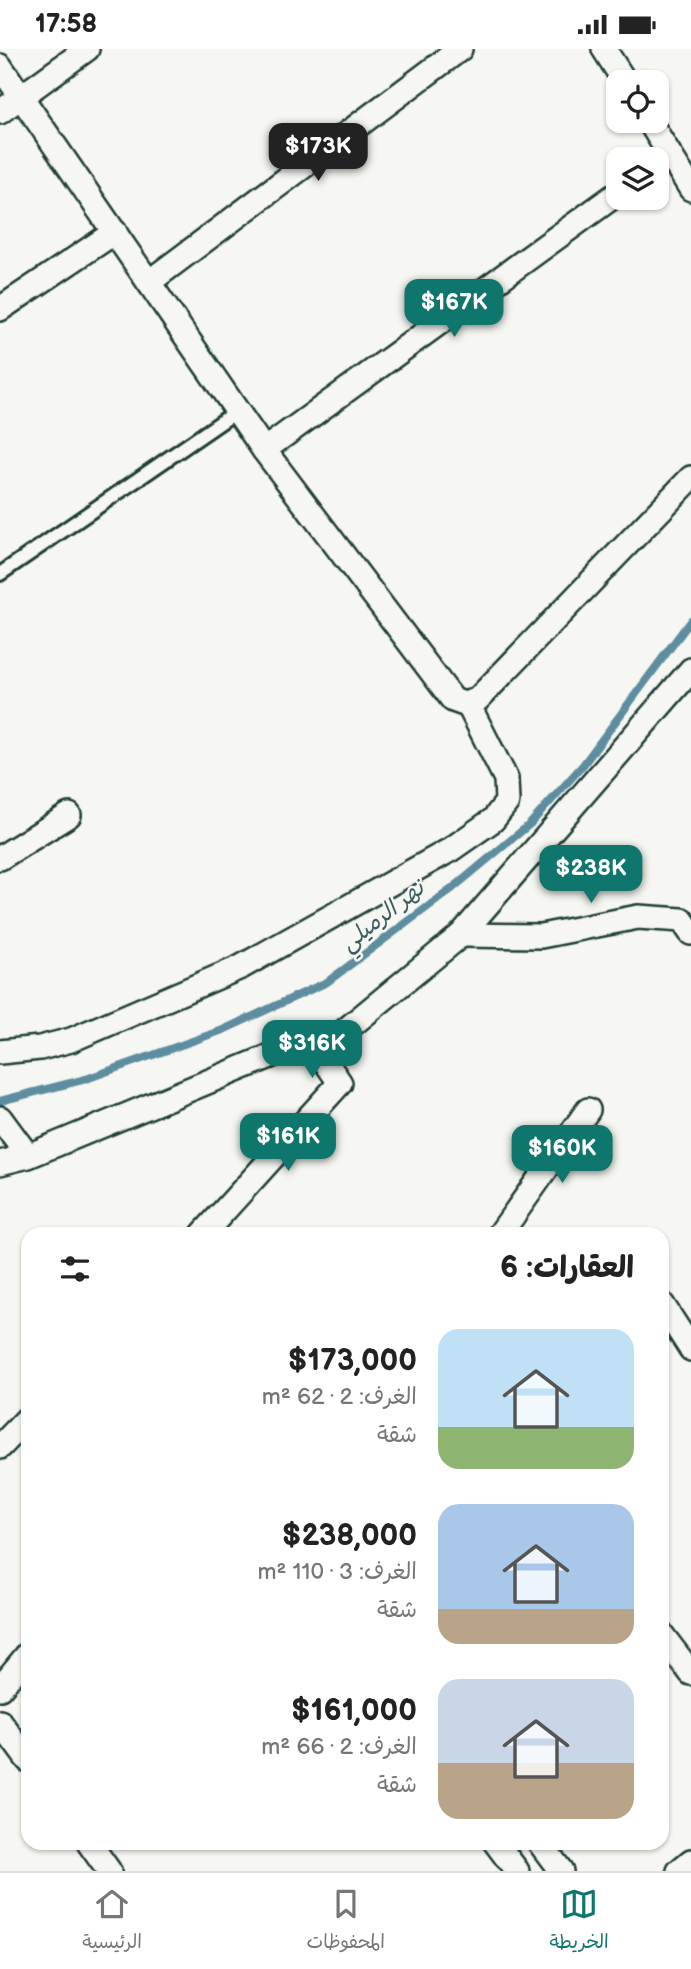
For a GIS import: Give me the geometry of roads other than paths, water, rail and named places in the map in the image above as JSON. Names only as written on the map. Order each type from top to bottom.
[{"type":"street","points":[[0,112],[87,49]]},
{"type":"street","points":[[149,282],[460,49]]},
{"type":"street","points":[[604,49],[617,70]]},
{"type":"street","points":[[0,66],[264,450],[453,700],[468,704],[477,700],[691,478]]},
{"type":"street","points":[[669,166],[691,189]]},
{"type":"street","points":[[264,450],[606,202]]},
{"type":"street","points":[[0,309],[114,232]]},
{"type":"street","points":[[0,1163],[27,1156],[285,1050],[319,1052],[461,935],[691,670]]},
{"type":"street","points":[[0,1052],[40,1048],[71,1040],[241,967],[450,851],[494,820],[507,801],[506,779],[468,704]]},
{"type":"street","points":[[0,858],[69,815]]},
{"type":"street","points":[[461,935],[541,936],[639,917],[682,920],[691,933]]},
{"type":"street","points":[[209,1227],[340,1083],[319,1052]]},
{"type":"street","points":[[504,1227],[588,1110]]},
{"type":"street","points":[[0,1118],[27,1156]]},
{"type":"street","points":[[669,1315],[691,1349]]},
{"type":"street","points":[[0,1447],[21,1424]]},
{"type":"street","points":[[669,1644],[691,1673]]},
{"type":"street","points":[[0,1688],[21,1662]]},
{"type":"street","points":[[0,1722],[21,1750]]},
{"type":"street","points":[[94,1850],[109,1871]]},
{"type":"street","points":[[501,1850],[517,1871]]},
{"type":"street","points":[[545,1850],[561,1871]]},
{"type":"street","points":[[679,1871],[691,1861]]},
{"type":"lane","points":[[0,575],[237,411]]},
{"type":"waterway","name":"نهر الرميلي","points":[[0,1101],[86,1079],[223,1030],[327,982],[453,888],[530,824],[583,765],[691,620]]}]
